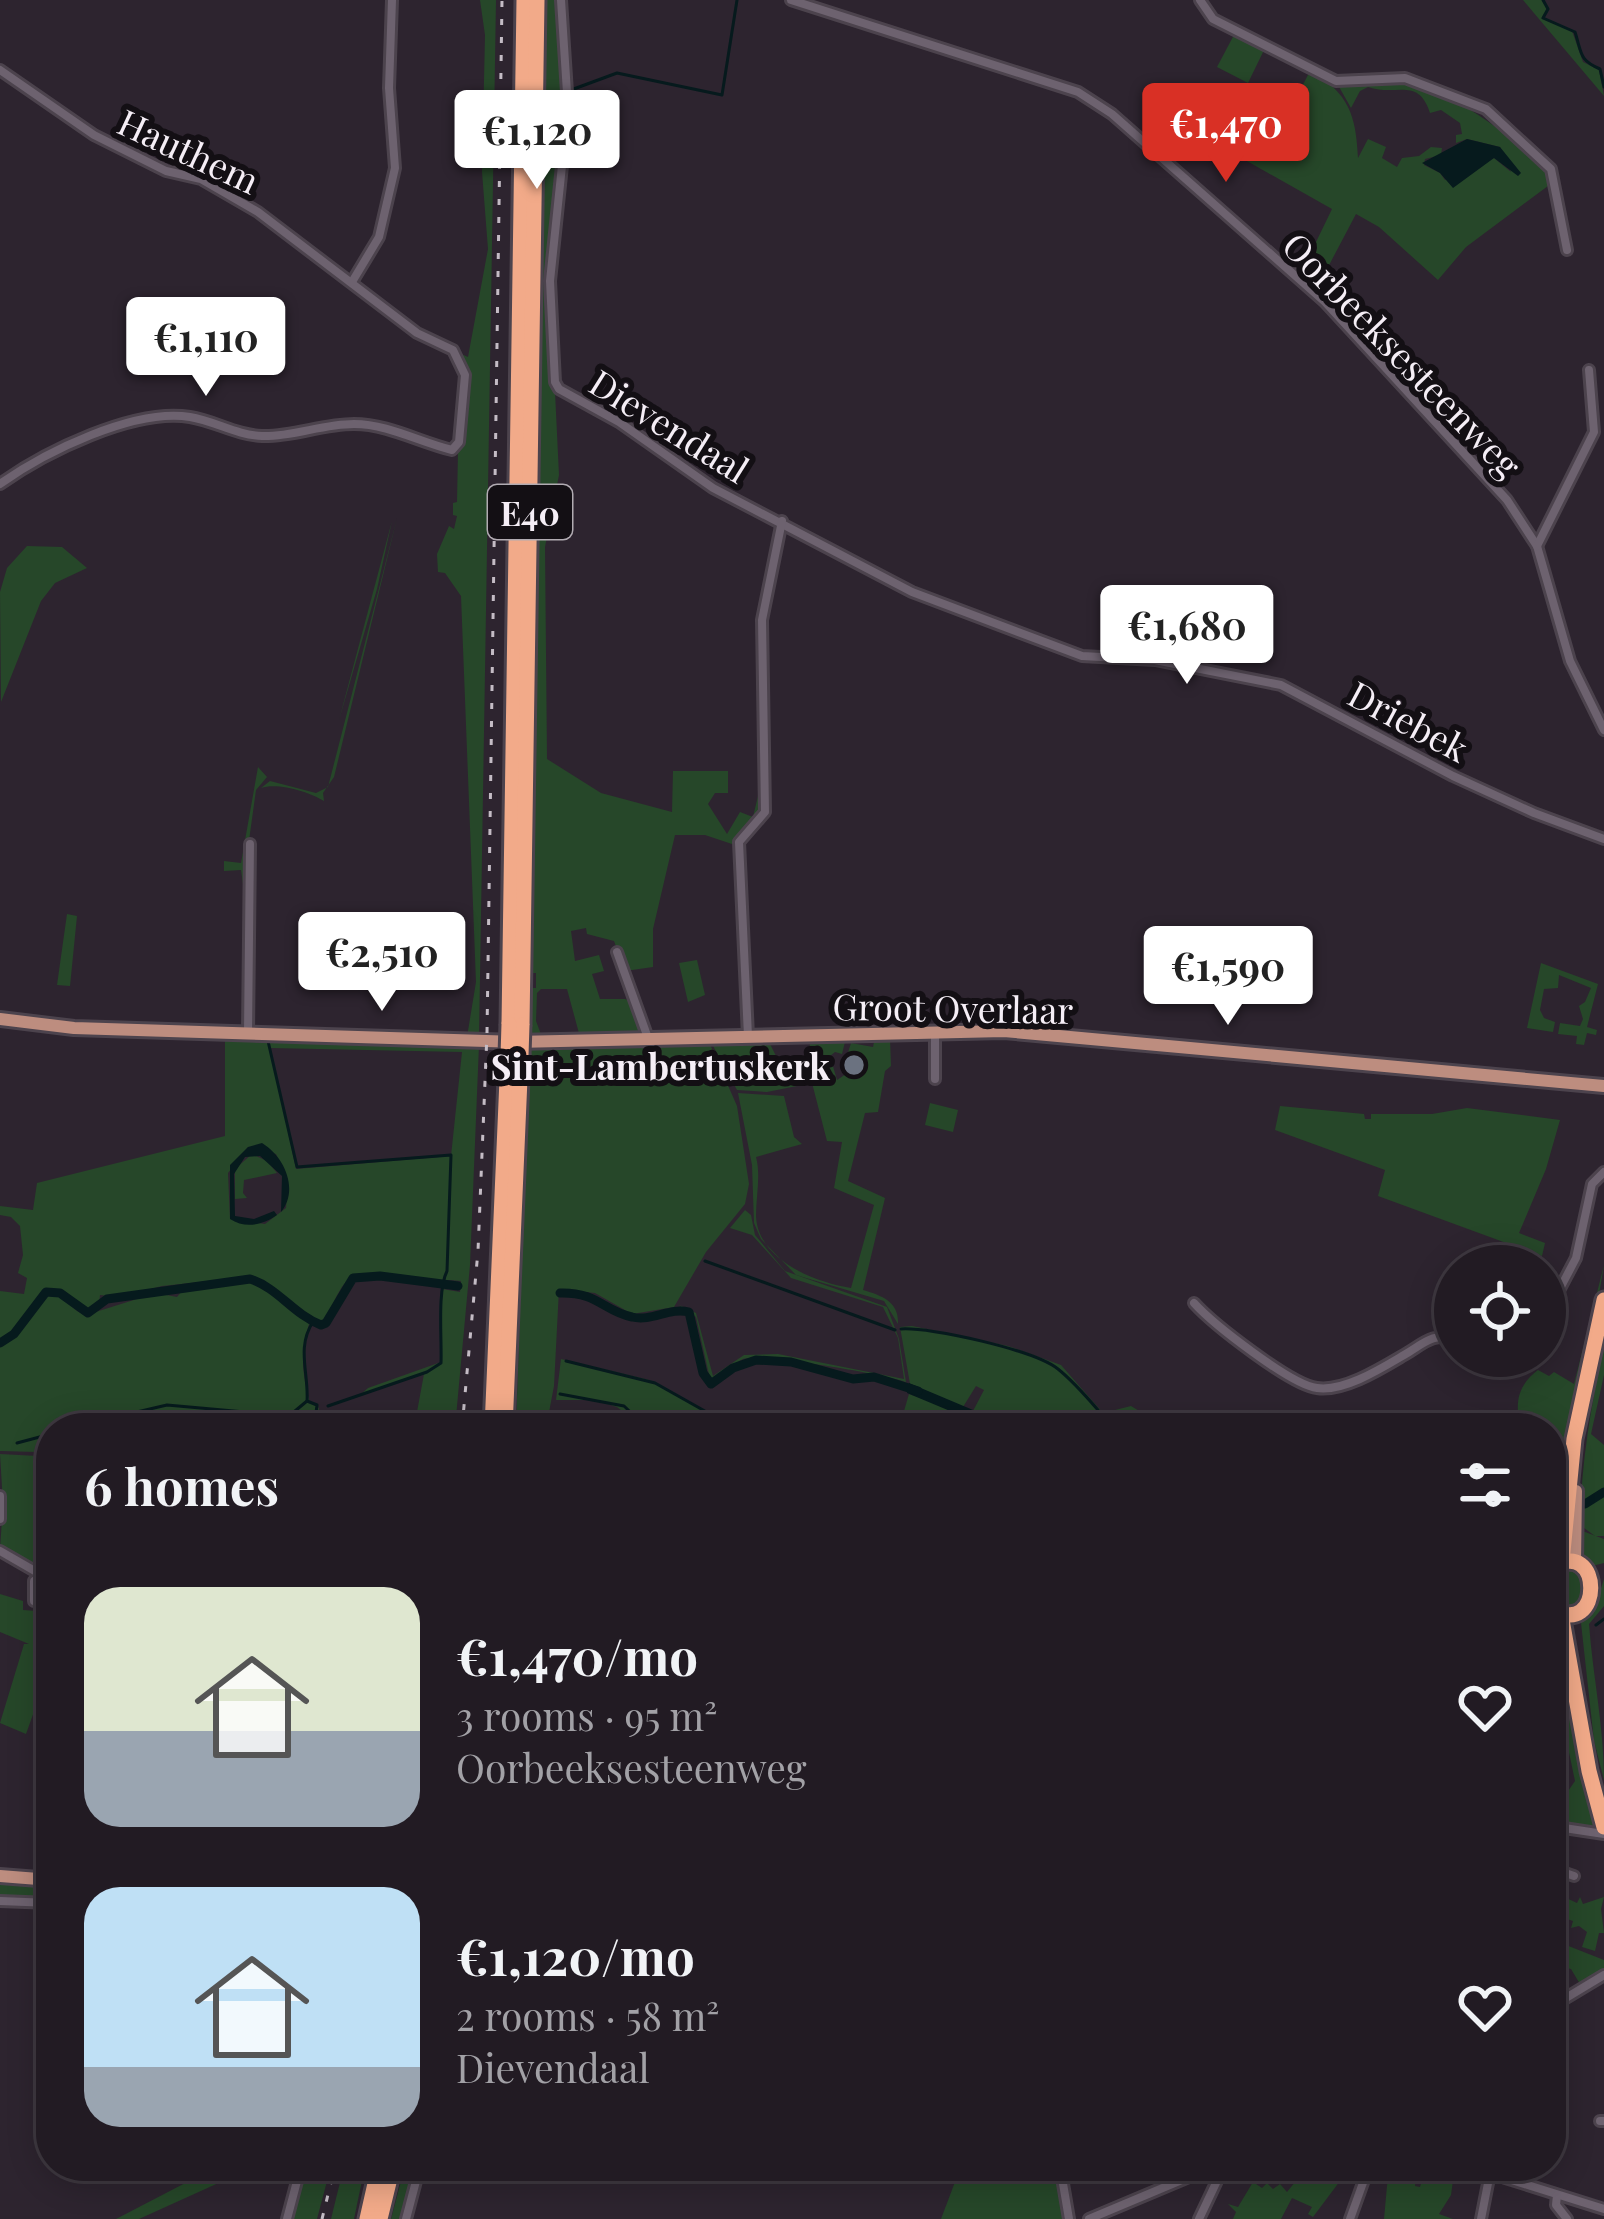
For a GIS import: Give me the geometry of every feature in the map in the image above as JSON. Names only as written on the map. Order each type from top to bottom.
[{"type":"highway","name":"E40","points":[[505,1413],[515,1051],[524,0]]},
{"type":"highway","name":"E40","points":[[515,1024],[537,0]]},
{"type":"highway","name":"E40","points":[[493,1413],[515,1051]]},
{"type":"highway","points":[[1566,1505],[1580,1405],[1604,1300]]},
{"type":"highway","points":[[1566,1515],[1590,1604],[1566,1613]]},
{"type":"highway","points":[[1566,1619],[1574,1624],[1585,1722],[1604,1807]]},
{"type":"highway","points":[[1566,1647],[1604,1830]]},
{"type":"highway","points":[[366,2219],[368,2181]]},
{"type":"highway","points":[[366,2219],[376,2181]]},
{"type":"highway","points":[[380,2219],[389,2181]]},
{"type":"main road","name":"Groot Overlaar","points":[[0,1019],[74,1028],[248,1033],[515,1051],[648,1039],[1004,1031],[1604,1086]]},
{"type":"main road","points":[[1583,1570],[1578,1444],[1604,1317]]},
{"type":"main road","points":[[0,1876],[36,1879]]},
{"type":"street","points":[[352,282],[379,237],[395,168],[388,88],[392,0]]},
{"type":"street","name":"Dievendaal","points":[[561,0],[568,108],[550,281],[555,382],[713,488],[782,521]]},
{"type":"street","name":"Oorbeeksesteenweg","points":[[791,0],[816,3],[1062,85],[1112,114],[1340,316],[1507,500],[1537,546],[1570,661],[1604,730]]},
{"type":"street","points":[[1200,0],[1214,19],[1336,81],[1405,78],[1486,109],[1551,169],[1567,250]]},
{"type":"street","name":"Hauthem","points":[[0,70],[94,135],[166,171],[201,179],[258,212],[417,333],[453,350],[465,375],[458,444],[452,450],[385,428],[356,424],[292,435],[250,435],[184,416],[101,430],[0,484]]},
{"type":"street","points":[[1537,546],[1594,433],[1589,370]]},
{"type":"street","points":[[748,1036],[742,986],[745,953],[739,842],[765,812],[762,620],[782,521]]},
{"type":"street","name":"Driebek","points":[[782,521],[912,592],[1070,653],[1155,660],[1281,685],[1453,776],[1534,814],[1604,839]]},
{"type":"street","points":[[248,1033],[250,844]]},
{"type":"street","points":[[617,952],[648,1039]]},
{"type":"street","points":[[934,1031],[935,1079]]},
{"type":"street","points":[[1566,1277],[1576,1258],[1592,1184],[1604,1172]]},
{"type":"street","points":[[1194,1304],[1251,1350],[1308,1386],[1321,1389],[1386,1366],[1434,1337]]},
{"type":"street","points":[[0,1496],[0,1519]]},
{"type":"street","points":[[0,1551],[36,1572]]},
{"type":"street","points":[[34,1601],[36,1580]]},
{"type":"street","points":[[1566,1827],[1604,1830]]},
{"type":"street","points":[[1566,1873],[1574,1876]]},
{"type":"street","points":[[0,1901],[36,1902]]},
{"type":"street","points":[[1566,1997],[1604,1975]]},
{"type":"street","points":[[287,2219],[297,2181]]},
{"type":"street","points":[[406,2219],[416,2181]]},
{"type":"street","points":[[1063,2181],[1069,2219]]},
{"type":"street","points":[[1093,2218],[1180,2181]]},
{"type":"street","points":[[1199,2219],[1217,2181]]},
{"type":"street","points":[[1350,2219],[1364,2181]]},
{"type":"street","points":[[1481,2219],[1488,2181]]},
{"type":"street","points":[[1516,2181],[1604,2209]]},
{"type":"street","points":[[1557,2194],[1556,2205],[1567,2219]]},
{"type":"green space","points":[[480,0],[496,0],[479,1038],[467,1037],[476,982],[461,596],[445,573],[438,572],[437,554],[457,516],[453,503],[457,502],[467,378],[459,353],[468,357],[488,249],[482,172],[485,35]]},
{"type":"green space","points":[[546,0],[559,0],[566,105],[549,267],[559,475],[545,547],[547,759],[601,793],[672,812],[673,771],[728,771],[728,793],[715,793],[708,804],[727,834],[740,812],[753,817],[763,775],[764,811],[735,845],[705,835],[675,835],[653,929],[653,967],[625,971],[614,941],[587,934],[586,928],[571,931],[575,961],[599,955],[604,971],[592,974],[600,999],[632,1002],[646,1035],[580,1037],[567,989],[541,989],[536,1021],[542,1037],[530,1036],[532,988],[536,988],[532,927]]},
{"type":"green space","points":[[1523,0],[1542,0],[1547,7],[1543,19],[1572,31],[1583,62],[1599,70],[1604,96]]},
{"type":"green space","points":[[1235,33],[1265,48],[1248,83],[1217,67]]},
{"type":"green space","points":[[1310,71],[1334,88],[1348,107],[1358,158],[1368,139],[1386,147],[1382,158],[1397,167],[1402,158],[1419,156],[1431,147],[1442,148],[1441,155],[1425,159],[1424,165],[1445,180],[1494,158],[1511,172],[1500,147],[1467,139],[1456,143],[1456,135],[1462,134],[1460,123],[1441,110],[1430,113],[1413,91],[1368,87],[1360,91],[1351,108],[1338,85],[1406,79],[1442,93],[1488,121],[1529,154],[1552,183],[1466,247],[1438,280],[1379,227],[1356,214],[1317,288],[1301,273],[1332,209],[1231,152],[1263,93],[1293,104]]},
{"type":"green space","points":[[397,518],[334,777],[329,785]]},
{"type":"green space","points":[[392,521],[377,589],[339,720]]},
{"type":"green space","points":[[27,546],[62,547],[87,568],[55,583],[41,601],[1,702],[0,592],[7,568]]},
{"type":"green space","points":[[258,767],[267,777],[256,790],[243,884],[241,870],[224,871],[224,861],[241,863]]},
{"type":"green space","points":[[270,781],[316,793],[327,788],[324,801],[293,789],[261,788]]},
{"type":"green space","points":[[67,914],[77,916],[70,986],[57,985]]},
{"type":"green space","points":[[697,960],[705,995],[688,1002],[679,963]]},
{"type":"green space","points":[[1541,963],[1598,984],[1587,1027],[1597,1030],[1596,1035],[1587,1033],[1584,1045],[1576,1044],[1577,1036],[1558,1034],[1560,1023],[1580,1026],[1579,1006],[1591,988],[1559,975],[1558,988],[1544,989],[1540,1010],[1544,1018],[1555,1022],[1553,1032],[1527,1028]]},
{"type":"green space","points":[[225,1036],[479,1045],[470,1265],[456,1413],[417,1413],[424,1374],[360,1395],[441,1362],[442,1289],[460,1292],[461,1281],[413,1281],[371,1273],[344,1284],[323,1322],[318,1327],[309,1324],[303,1353],[305,1383],[318,1413],[36,1413],[36,1452],[0,1451],[0,1345],[14,1337],[48,1293],[86,1315],[156,1293],[177,1297],[182,1291],[227,1283],[228,1279],[162,1286],[119,1297],[100,1295],[99,1305],[83,1309],[66,1295],[43,1292],[0,1340],[0,1291],[24,1294],[27,1278],[18,1273],[23,1255],[20,1226],[0,1215],[0,1206],[33,1210],[37,1183],[225,1136]],"holes":[[[270,1048],[462,1052],[451,1156],[296,1169]],[[248,1147],[276,1154],[288,1180],[286,1208],[265,1224],[230,1219],[228,1173]]]},
{"type":"green space","points":[[875,1037],[890,1038],[891,1066],[885,1071],[878,1112],[865,1113],[848,1181],[885,1198],[863,1290],[888,1301],[896,1310],[898,1324],[884,1301],[796,1275],[780,1259],[805,1274],[851,1288],[874,1205],[834,1188],[842,1142],[827,1141],[812,1083],[767,1092],[737,1090],[712,1044],[768,1040],[786,1076],[809,1069],[810,1039],[846,1038],[842,1054],[830,1056],[837,1080],[846,1074],[845,1064],[856,1072],[862,1067],[862,1061],[846,1059],[851,1043],[873,1047]]},
{"type":"green space","points":[[709,1042],[737,1106],[749,1184],[745,1204],[706,1252],[674,1307],[632,1314],[595,1293],[559,1289],[549,1413],[517,1413],[529,1047]]},
{"type":"green space","points":[[738,1093],[784,1096],[794,1137],[802,1144],[756,1157],[756,1216],[766,1244],[754,1223],[752,1165]]},
{"type":"green space","points":[[930,1103],[958,1110],[953,1132],[925,1125]]},
{"type":"green space","points":[[1280,1106],[1364,1114],[1365,1119],[1371,1119],[1371,1114],[1432,1114],[1467,1108],[1560,1120],[1519,1233],[1545,1245],[1512,1245],[1378,1196],[1385,1170],[1275,1130]]},
{"type":"green space","points":[[252,1154],[277,1173],[244,1180],[247,1198],[235,1199],[235,1169]]},
{"type":"green space","points":[[745,1210],[751,1215],[755,1235],[785,1271],[887,1307],[899,1339],[906,1382],[823,1365],[754,1358],[743,1359],[710,1379],[696,1317],[679,1305],[696,1313],[713,1376],[744,1355],[778,1354],[904,1379],[898,1338],[883,1307],[791,1278],[752,1235],[730,1228]]},
{"type":"green space","points":[[1604,1265],[1566,1487],[1566,1413],[1518,1410],[1519,1395],[1531,1377],[1562,1377],[1574,1384]]},
{"type":"green space","points":[[900,1327],[1008,1346],[1061,1365],[1103,1413],[976,1413],[973,1411],[984,1390],[976,1386],[963,1407],[910,1384]]},
{"type":"green space","points":[[1604,1346],[1604,1375],[1591,1434],[1604,1445],[1604,1488],[1584,1501],[1586,1508],[1604,1496],[1604,1536],[1595,1536],[1580,1525],[1581,1502],[1588,1435]]},
{"type":"green space","points":[[561,1359],[649,1380],[710,1413],[625,1413],[596,1400],[556,1400]]},
{"type":"green space","points":[[909,1394],[963,1413],[903,1413]]},
{"type":"green space","points":[[1131,1406],[1142,1413],[1103,1413]]},
{"type":"green space","points":[[0,1454],[36,1456],[36,1568],[0,1549]]},
{"type":"green space","points":[[1577,1529],[1604,1539],[1604,1563],[1592,1566],[1581,1558]]},
{"type":"green space","points":[[1572,1566],[1591,1582],[1576,1610],[1566,1607],[1566,1569]]},
{"type":"green space","points":[[1604,1579],[1604,1606],[1589,1624],[1604,1780],[1594,1741],[1581,1623],[1596,1604]]},
{"type":"green space","points":[[0,1594],[23,1601],[23,1610],[36,1611],[36,1706],[26,1734],[0,1723],[24,1644],[29,1644],[0,1632]]},
{"type":"green space","points":[[1566,1663],[1599,1828],[1595,1830],[1566,1826],[1566,1794],[1575,1781],[1566,1738]]},
{"type":"green space","points":[[0,1881],[36,1885],[36,1901],[0,1900]]},
{"type":"green space","points":[[1580,1897],[1583,1904],[1604,1897],[1604,1933],[1599,1933],[1595,1951],[1582,1947],[1587,1932],[1579,1926],[1571,1928],[1566,1898],[1577,1903]]},
{"type":"green space","points":[[1566,1945],[1604,1960],[1604,1973],[1580,1984],[1566,1968]]},
{"type":"green space","points":[[189,2181],[223,2181],[139,2219],[116,2219]]},
{"type":"green space","points":[[299,2181],[327,2181],[317,2219],[289,2219]]},
{"type":"green space","points":[[340,2181],[362,2181],[354,2219],[331,2219]]},
{"type":"green space","points":[[401,2181],[414,2181],[405,2219],[391,2219]]},
{"type":"green space","points":[[955,2181],[1061,2181],[1067,2219],[941,2219]]},
{"type":"green space","points":[[1296,2181],[1340,2181],[1313,2217],[1308,2214],[1312,2207],[1292,2198],[1281,2219],[1233,2219],[1236,2212],[1228,2204],[1238,2207],[1253,2182],[1262,2188],[1267,2183],[1273,2189],[1280,2184],[1287,2192]]},
{"type":"green space","points":[[1387,2181],[1416,2181],[1420,2187],[1422,2181],[1453,2181],[1451,2195],[1439,2214],[1453,2219],[1384,2219]]},
{"type":"shaded area","points":[[1467,139],[1500,147],[1521,173],[1518,176],[1494,158],[1453,188],[1422,163]]},
{"type":"shaded area","points":[[262,1143],[283,1165],[289,1194],[281,1212],[282,1176],[260,1156],[245,1157],[234,1174],[235,1216],[254,1219],[274,1211],[277,1215],[242,1224],[230,1219],[230,1165],[248,1147]]},
{"type":"shaded area","points":[[909,1383],[978,1413],[955,1413],[907,1393]]},
{"type":"waterway","points":[[571,90],[617,73],[722,95],[737,0]]},
{"type":"waterway","points":[[1543,0],[1548,9],[1543,18],[1575,32],[1585,59],[1600,69],[1604,87]]},
{"type":"waterway","points":[[268,1041],[297,1167],[451,1155],[441,1363],[328,1406]]},
{"type":"waterway","points":[[705,1261],[895,1330]]},
{"type":"waterway","points":[[0,1343],[14,1334],[46,1292],[60,1293],[88,1313],[107,1299],[250,1279],[321,1325],[353,1278],[380,1276],[458,1286]]},
{"type":"waterway","points":[[560,1293],[583,1295],[632,1317],[689,1312],[703,1373],[711,1384],[733,1368],[756,1360],[791,1362],[853,1379],[874,1377],[918,1391]]},
{"type":"waterway","points":[[293,1413],[307,1401],[304,1351],[313,1322]]},
{"type":"waterway","points":[[901,1329],[982,1341],[1028,1354],[1058,1369],[1098,1410]]},
{"type":"waterway","points":[[566,1361],[655,1383],[708,1413]]},
{"type":"waterway","points":[[560,1394],[624,1406],[631,1413]]},
{"type":"waterway","points":[[307,1401],[317,1405],[316,1413]]},
{"type":"waterway","points":[[133,1413],[167,1405],[256,1413]]},
{"type":"waterway","points":[[17,1443],[36,1438]]},
{"type":"waterway","points":[[1585,1504],[1604,1492]]},
{"type":"waterway","points":[[1596,1625],[1604,1619]]},
{"type":"railway","points":[[463,1413],[478,1251],[487,1033],[502,0]]},
{"type":"railway","points":[[322,2219],[331,2181]]},
{"type":"place","name":"Sint-Lambertuskerk","points":[[854,1065]]}]
